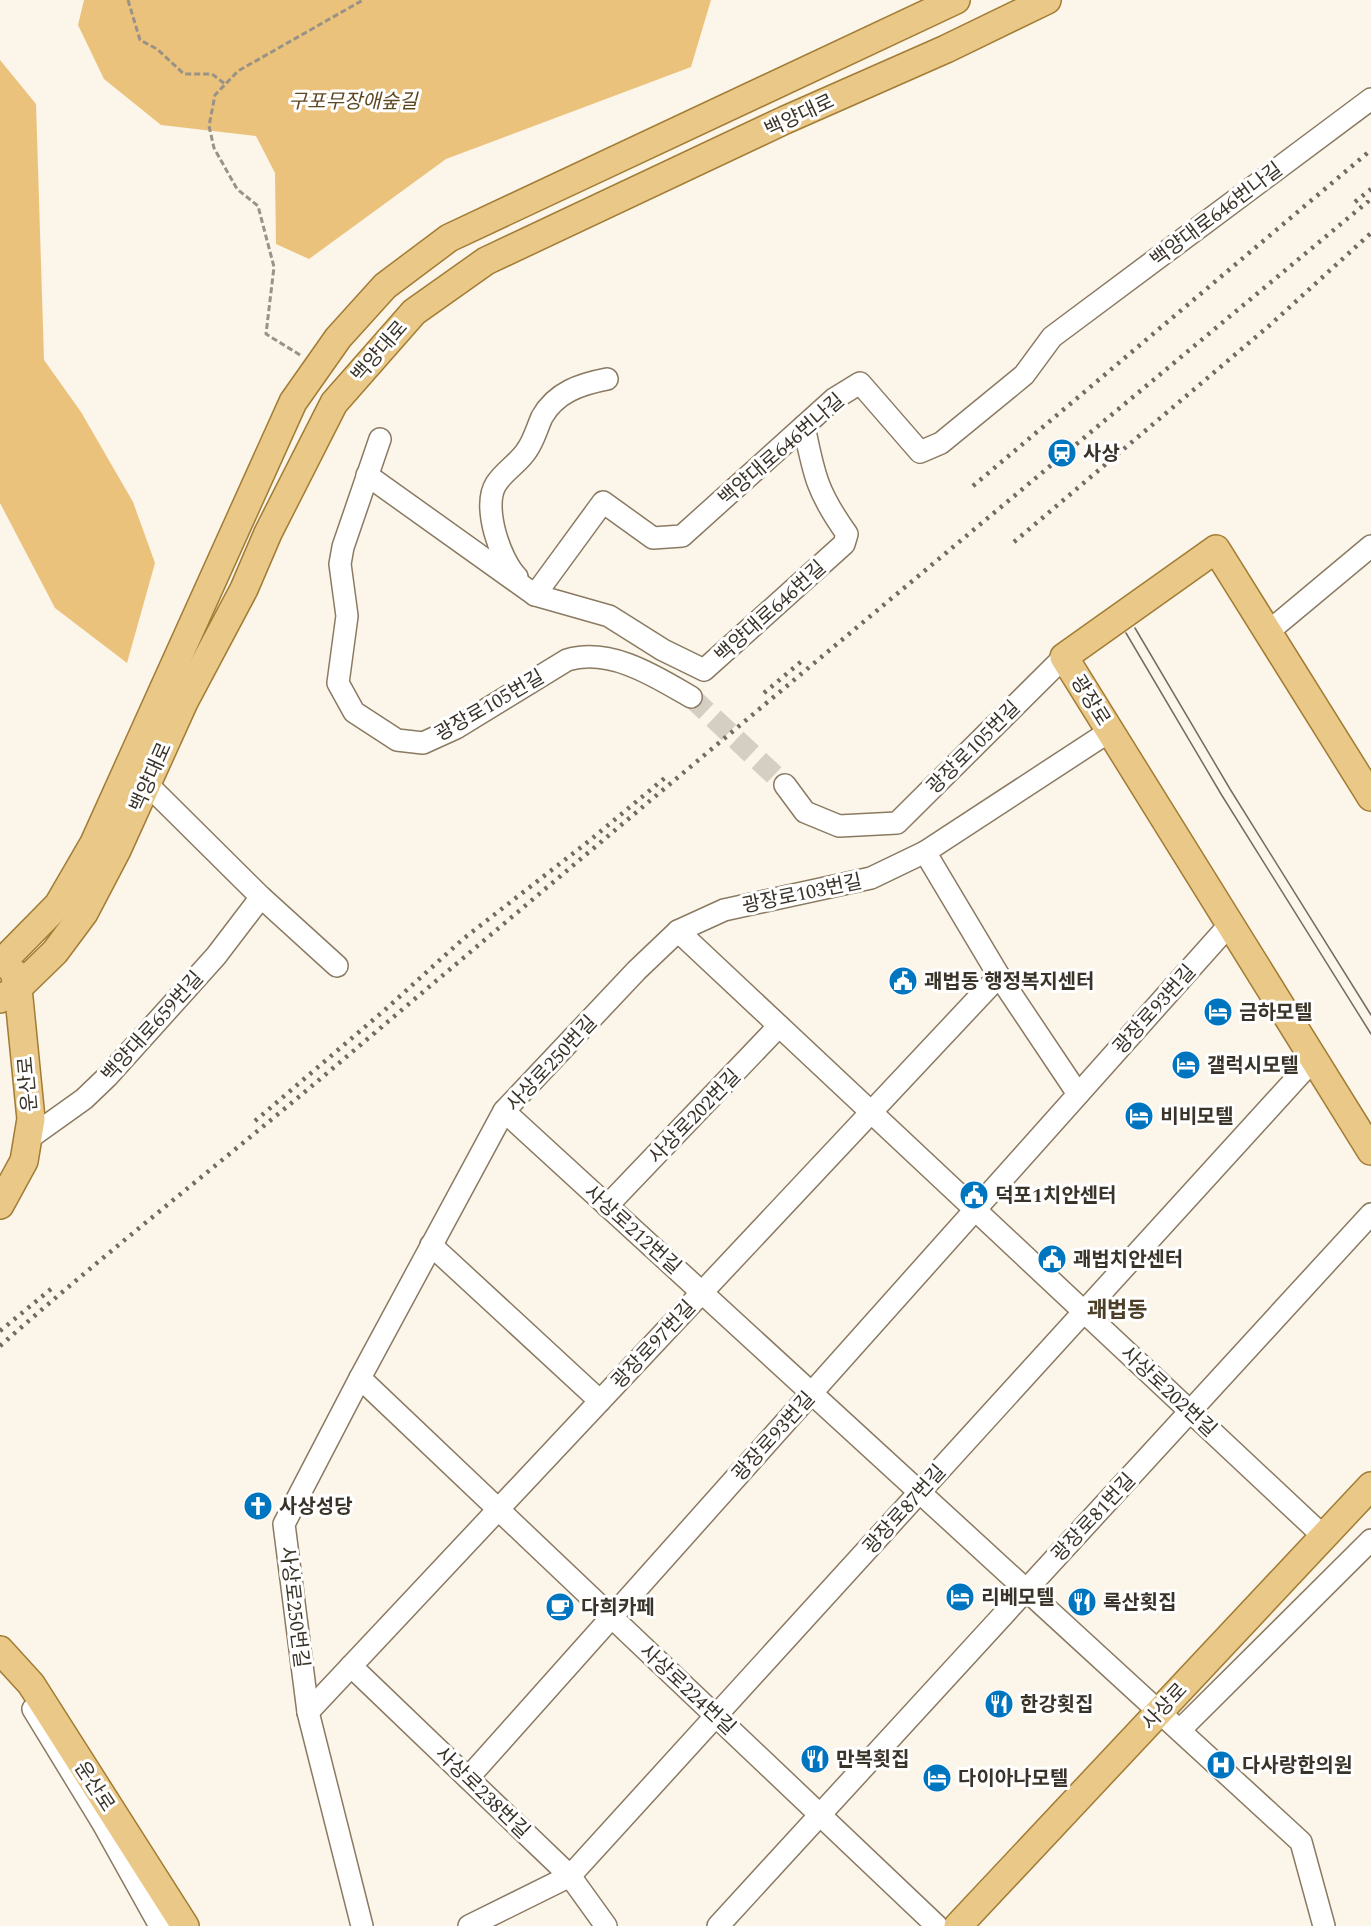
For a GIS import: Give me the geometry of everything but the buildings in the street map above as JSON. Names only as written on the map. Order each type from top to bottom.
[{"type":"main road","name":"백양대로","points":[[5,961],[58,905],[94,843],[293,402],[338,339],[385,286],[448,238],[956,0]]},
{"type":"main road","name":"백양대로","points":[[9,994],[55,952],[84,913],[184,702],[243,589],[268,533],[334,403],[414,312],[486,261],[785,120],[946,49],[1047,0]]},
{"type":"main road","name":"광장로","points":[[1371,797],[1215,549],[1064,657],[1371,1151]]},
{"type":"main road","name":"운산로","points":[[0,1205],[24,1161],[31,1119],[5,961]]},
{"type":"main road","name":"사상로","points":[[958,1926],[1322,1535],[1371,1486]]},
{"type":"main road","name":"운산로","points":[[0,1650],[32,1684],[185,1926]]},
{"type":"street","name":"백양대로646번나길","points":[[535,595],[603,502],[653,538],[682,536],[834,399],[860,383],[920,452],[941,443],[1024,375],[1052,337],[1371,99]]},
{"type":"street","points":[[535,595],[510,570],[498,544],[491,513],[495,485],[521,460],[530,447],[543,416],[561,394],[586,383],[607,379]]},
{"type":"street","name":"백양대로646번길","points":[[368,475],[535,595],[609,616],[663,650],[704,670],[844,544],[847,534],[827,506],[815,479],[804,426]]},
{"type":"street","name":"광장로105번길","points":[[380,439],[343,547],[340,564],[347,598],[347,616],[338,683],[354,712],[397,740],[423,743],[456,728],[501,698],[567,660],[582,655],[594,655],[635,668],[691,697]]},
{"type":"street","points":[[1268,632],[1371,546]]},
{"type":"street","name":"광장로105번길","points":[[785,785],[805,812],[839,826],[897,823],[1064,657]]},
{"type":"street","name":"광장로103번길","points":[[678,931],[723,910],[871,878],[925,852],[1110,731]]},
{"type":"street","points":[[147,784],[261,897],[337,966]]},
{"type":"street","points":[[925,852],[999,976],[1078,1094]]},
{"type":"street","name":"백양대로659번길","points":[[28,1138],[84,1099],[108,1076],[216,956],[261,897]]},
{"type":"street","name":"광장로93번길","points":[[468,1778],[1230,923]]},
{"type":"street","name":"사상로202번길","points":[[678,931],[1322,1535]]},
{"type":"street","name":"사상로250번길","points":[[362,1926],[308,1712],[284,1524],[504,1111],[637,970],[678,931]]},
{"type":"street","name":"광장로97번길","points":[[308,1712],[999,976]]},
{"type":"street","name":"사상로202번길","points":[[608,1206],[779,1026]]},
{"type":"street","name":"광장로87번길","points":[[470,1926],[570,1876],[1314,1059]]},
{"type":"street","name":"사상로212번길","points":[[504,1111],[1181,1729],[1301,1842],[1324,1926]]},
{"type":"street","name":"광장로81번길","points":[[718,1926],[1371,1214]]},
{"type":"street","points":[[432,1245],[600,1401]]},
{"type":"street","name":"사상로224번길","points":[[360,1378],[938,1926]]},
{"type":"street","points":[[1181,1729],[1371,1540]]},
{"type":"street","name":"사상로238번길","points":[[351,1666],[570,1876],[606,1926]]},
{"type":"street","points":[[0,1670],[24,1696],[102,1822],[160,1926]]},
{"type":"path","points":[[128,0],[140,40],[157,49],[184,74],[212,74],[225,84]]},
{"type":"path","points":[[318,366],[266,334],[274,267],[258,206],[237,189],[214,148],[209,126],[215,95],[238,71],[363,0]]},
{"type":"green space","name":"구포무장애숲길","points":[[84,0],[711,0],[691,67],[446,159],[309,259],[276,244],[275,173],[256,136],[161,125],[104,79],[78,25]]},
{"type":"green space","points":[[0,60],[36,104],[44,360],[81,412],[133,502],[155,563],[127,663],[55,608],[0,503]]},
{"type":"tunnel","points":[[691,697],[785,785]]},
{"type":"tram line","points":[[1135,628],[1230,789],[1371,1015]]},
{"type":"tram line","points":[[1126,633],[1221,794],[1371,1034]]},
{"type":"railway","points":[[973,486],[1371,150]]},
{"type":"railway","points":[[1355,202],[1371,189]]},
{"type":"railway","points":[[0,1346],[1371,199]]},
{"type":"railway","points":[[1014,542],[1270,325],[1371,233]]},
{"type":"railway","points":[[764,693],[803,660]]},
{"type":"railway","points":[[255,1121],[387,1008],[463,939],[589,841],[666,777]]},
{"type":"railway","points":[[0,1331],[51,1289]]},
{"type":"place","name":"사상","points":[[1062,453]]},
{"type":"place","name":"괘법동 행정복지센터","points":[[903,981]]},
{"type":"place","name":"금하모텔","points":[[1218,1012]]},
{"type":"place","name":"갤럭시모텔","points":[[1186,1065]]},
{"type":"place","name":"비비모텔","points":[[1139,1116]]},
{"type":"place","name":"덕포1치안센터","points":[[974,1195]]},
{"type":"place","name":"괘법치안센터","points":[[1052,1259]]},
{"type":"place","name":"사상성당","points":[[258,1506]]},
{"type":"place","name":"리베모텔","points":[[960,1597]]},
{"type":"place","name":"록산횟집","points":[[1082,1602]]},
{"type":"place","name":"다희카페","points":[[560,1607]]},
{"type":"place","name":"한강횟집","points":[[999,1704]]},
{"type":"place","name":"만복횟집","points":[[815,1759]]},
{"type":"place","name":"다사랑한의원","points":[[1221,1765]]},
{"type":"place","name":"다이아나모텔","points":[[937,1778]]},
{"type":"district","name":"괘법동","points":[[1117,1309]]}]
